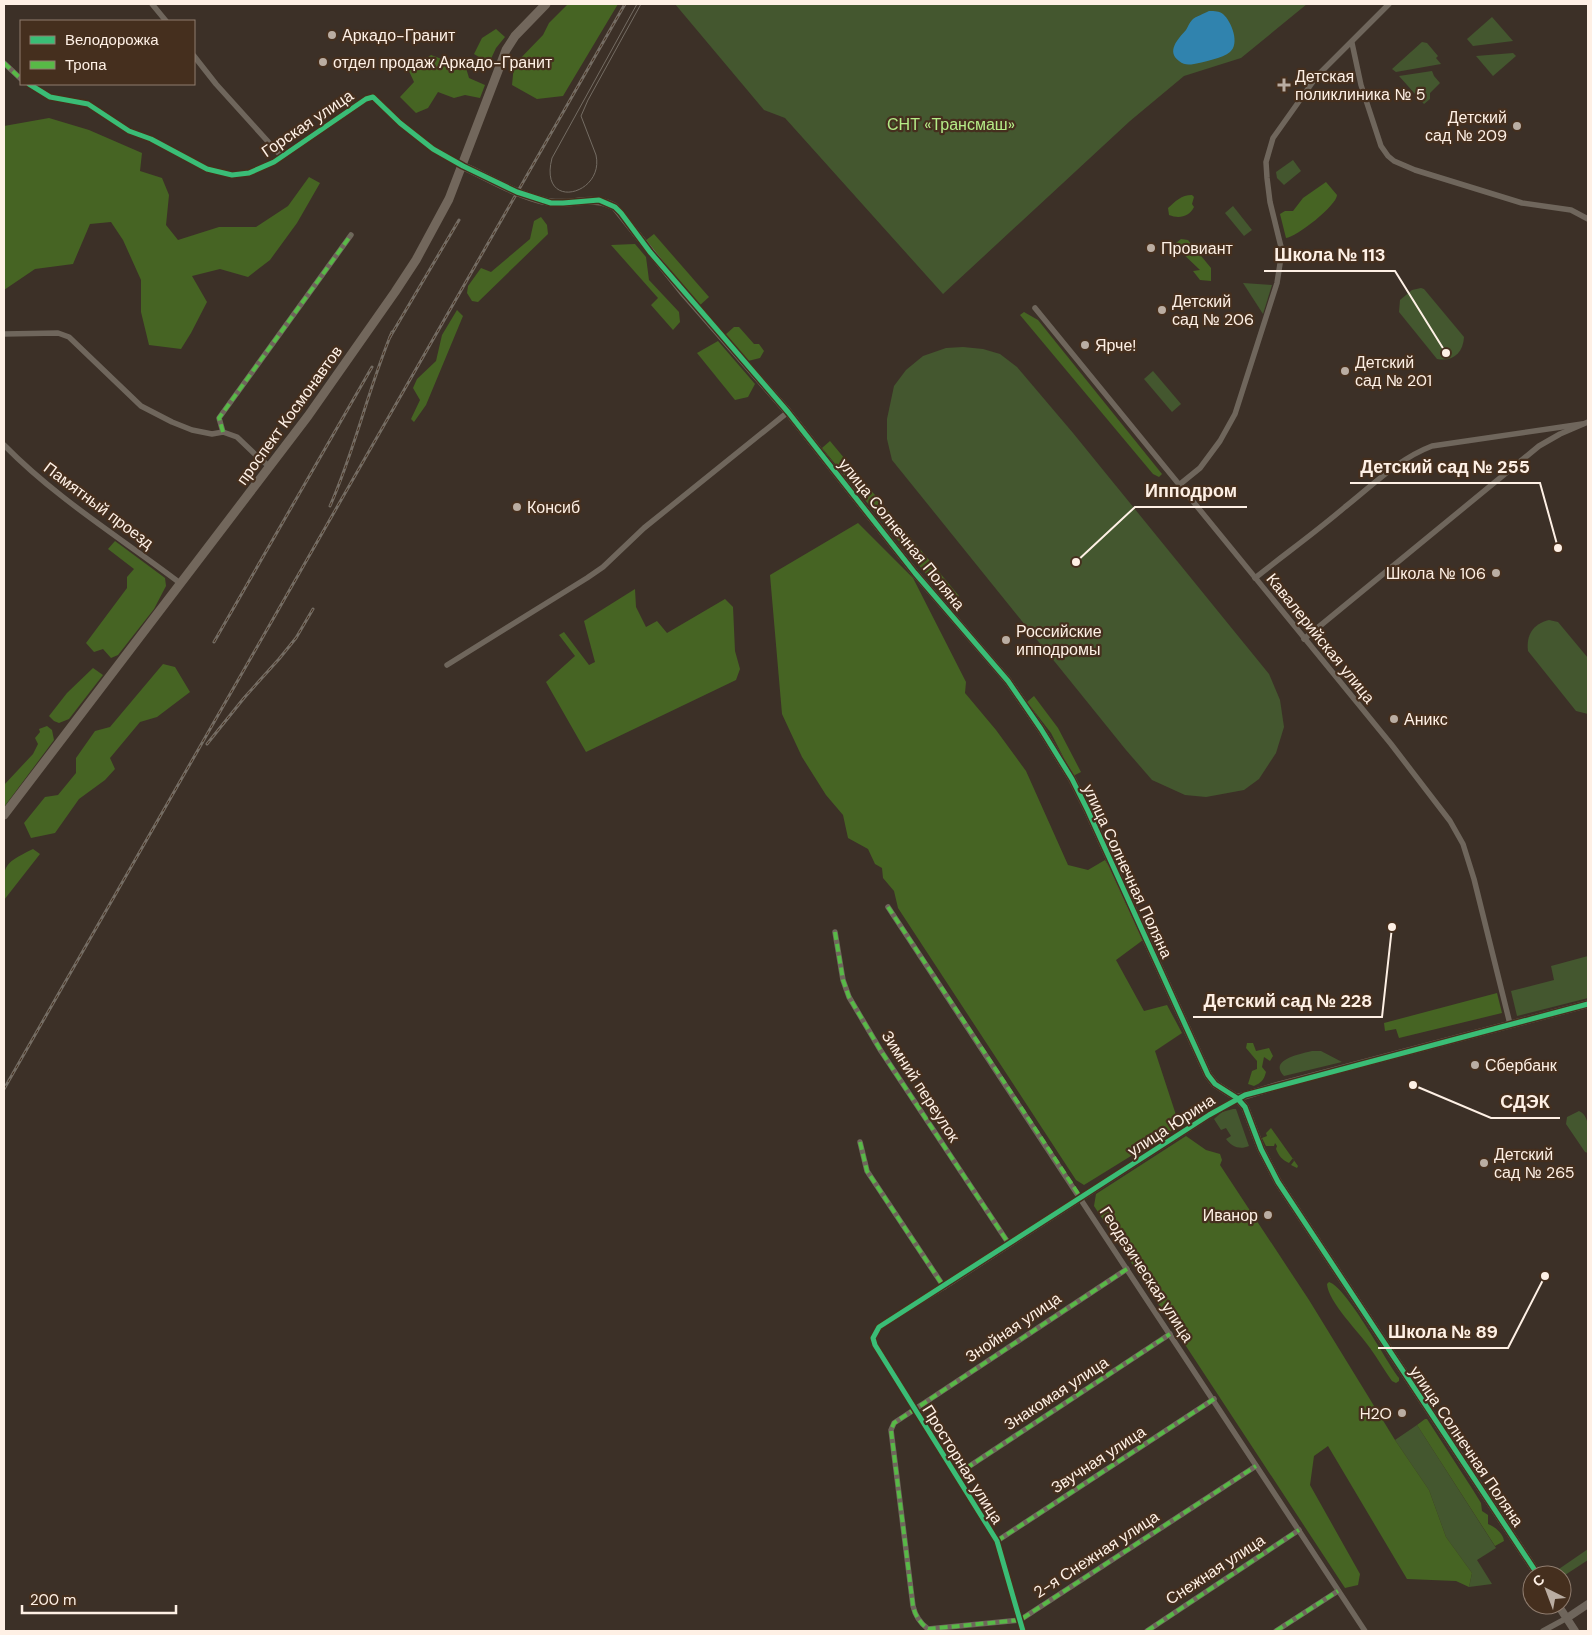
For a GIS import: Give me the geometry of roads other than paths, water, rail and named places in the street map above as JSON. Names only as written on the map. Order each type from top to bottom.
[{"type":"main road","name":"проспект Космонавтов","points":[[4,815],[320,400],[411,268],[435,227],[463,166],[500,61],[515,36],[546,4]]},
{"type":"street","points":[[152,4],[165,20]]},
{"type":"street","points":[[1179,485],[1200,468],[1220,441],[1235,414],[1277,283],[1282,251],[1267,178],[1266,162],[1274,138],[1317,76],[1352,43],[1388,4]]},
{"type":"street","points":[[1352,43],[1361,85],[1381,146],[1394,161],[1415,170],[1522,203],[1571,210],[1588,219]]},
{"type":"street","name":"Горская улица","points":[[195,57],[216,84],[282,157]]},
{"type":"street","points":[[4,63],[20,78]]},
{"type":"street","name":"Горская улица","points":[[31,85],[50,97],[88,104],[129,131],[151,139],[207,169],[232,175],[257,171],[282,157],[366,99],[373,97],[400,123],[433,149],[463,166]]},
{"type":"street","name":"улица Солнечная Поляна","points":[[463,166],[517,192],[543,201],[563,204],[600,200],[615,207],[682,291],[788,412],[916,573],[1008,681],[1072,779],[1208,1075],[1222,1090],[1237,1098],[1245,1107],[1261,1149],[1281,1186],[1531,1565]]},
{"type":"street","points":[[223,432],[219,418],[351,235]]},
{"type":"street","name":"Кавалерийская улица","points":[[1035,308],[1391,744],[1450,822],[1460,838],[1474,880],[1510,1024]]},
{"type":"street","points":[[4,334],[58,332],[69,337],[141,406],[192,430],[212,434],[223,432],[237,437],[270,466]]},
{"type":"street","points":[[447,664],[603,567],[644,528],[788,412]]},
{"type":"street","points":[[1255,578],[1414,452],[1432,446],[1585,423]]},
{"type":"street","points":[[1304,639],[1539,446],[1585,423]]},
{"type":"street","name":"Памятный проезд","points":[[4,445],[20,462],[65,500],[180,583]]},
{"type":"street","name":"Геодезическая улица","points":[[888,907],[1214,1399],[1365,1631]]},
{"type":"street","name":"Зимний переулок","points":[[835,932],[843,980],[849,996],[881,1052],[1010,1244]]},
{"type":"street","name":"улица Юрина","points":[[875,1346],[873,1338],[883,1324],[944,1287],[1237,1098],[1588,1004]]},
{"type":"street","points":[[860,1142],[867,1171],[944,1287]]},
{"type":"street","name":"Знойная улица","points":[[915,1614],[891,1430],[894,1423],[1127,1269]]},
{"type":"street","name":"Знакомая улица","points":[[956,1475],[1170,1334]]},
{"type":"street","name":"Просторная улица","points":[[875,1346],[997,1542],[1022,1631]]},
{"type":"street","name":"Звучная улица","points":[[997,1542],[1214,1399]]},
{"type":"street","name":"2-я Снежная улица","points":[[915,1614],[923,1626],[928,1628],[1020,1620],[1256,1466]]},
{"type":"street","name":"Снежная улица","points":[[1147,1631],[1299,1530]]},
{"type":"street","points":[[1276,1631],[1338,1591]]},
{"type":"street","points":[[1544,1631],[1588,1604]]},
{"type":"street","points":[[1565,1615],[1575,1631]]},
{"type":"water","points":[[1209,11],[1221,13],[1229,22],[1235,39],[1233,48],[1227,54],[1213,60],[1192,64],[1179,61],[1173,53],[1175,45],[1192,20]]},
{"type":"tram line","points":[[637,4],[552,158],[550,175],[554,186],[562,191],[572,192],[582,188],[591,180],[596,169],[596,155],[581,116],[641,4]]},
{"type":"railway","points":[[4,1089],[625,4]]},
{"type":"railway","points":[[390,337],[459,220]]},
{"type":"railway","points":[[330,506],[347,463],[392,332]]},
{"type":"railway","points":[[214,642],[372,367]]},
{"type":"railway","points":[[207,744],[296,638],[313,609]]},
{"type":"place","name":"Аркадо-Гранит","points":[[332,35]]},
{"type":"place","name":"отдел продаж Аркадо-Гранит","points":[[323,62]]},
{"type":"place","name":"Детская поликлиника № 5","points":[[1284,85]]},
{"type":"place","name":"Детский сад № 209","points":[[1517,126]]},
{"type":"place","name":"Провиант","points":[[1151,248]]},
{"type":"place","name":"Детский сад № 206","points":[[1162,310]]},
{"type":"place","name":"Ярче!","points":[[1085,345]]},
{"type":"place","name":"Школа № 113","points":[[1446,353]]},
{"type":"place","name":"Детский сад № 201","points":[[1345,371]]},
{"type":"place","name":"Консиб","points":[[517,507]]},
{"type":"place","name":"Детский сад № 255","points":[[1558,548]]},
{"type":"place","name":"Ипподром","points":[[1076,562]]},
{"type":"place","name":"Школа № 106","points":[[1496,573]]},
{"type":"place","name":"Российские ипподромы","points":[[1006,640]]},
{"type":"place","name":"Аникс","points":[[1394,719]]},
{"type":"place","name":"Детский сад № 228","points":[[1392,927]]},
{"type":"place","name":"Сбербанк","points":[[1475,1065]]},
{"type":"place","name":"СДЭК","points":[[1413,1085]]},
{"type":"place","name":"Детский сад № 265","points":[[1484,1163]]},
{"type":"place","name":"Иванор","points":[[1268,1215]]},
{"type":"place","name":"Школа № 89","points":[[1545,1276]]},
{"type":"place","name":"H2O","points":[[1402,1413]]},
{"type":"park label","name":"СНТ «Трансмаш»","points":[[951,124]]}]
